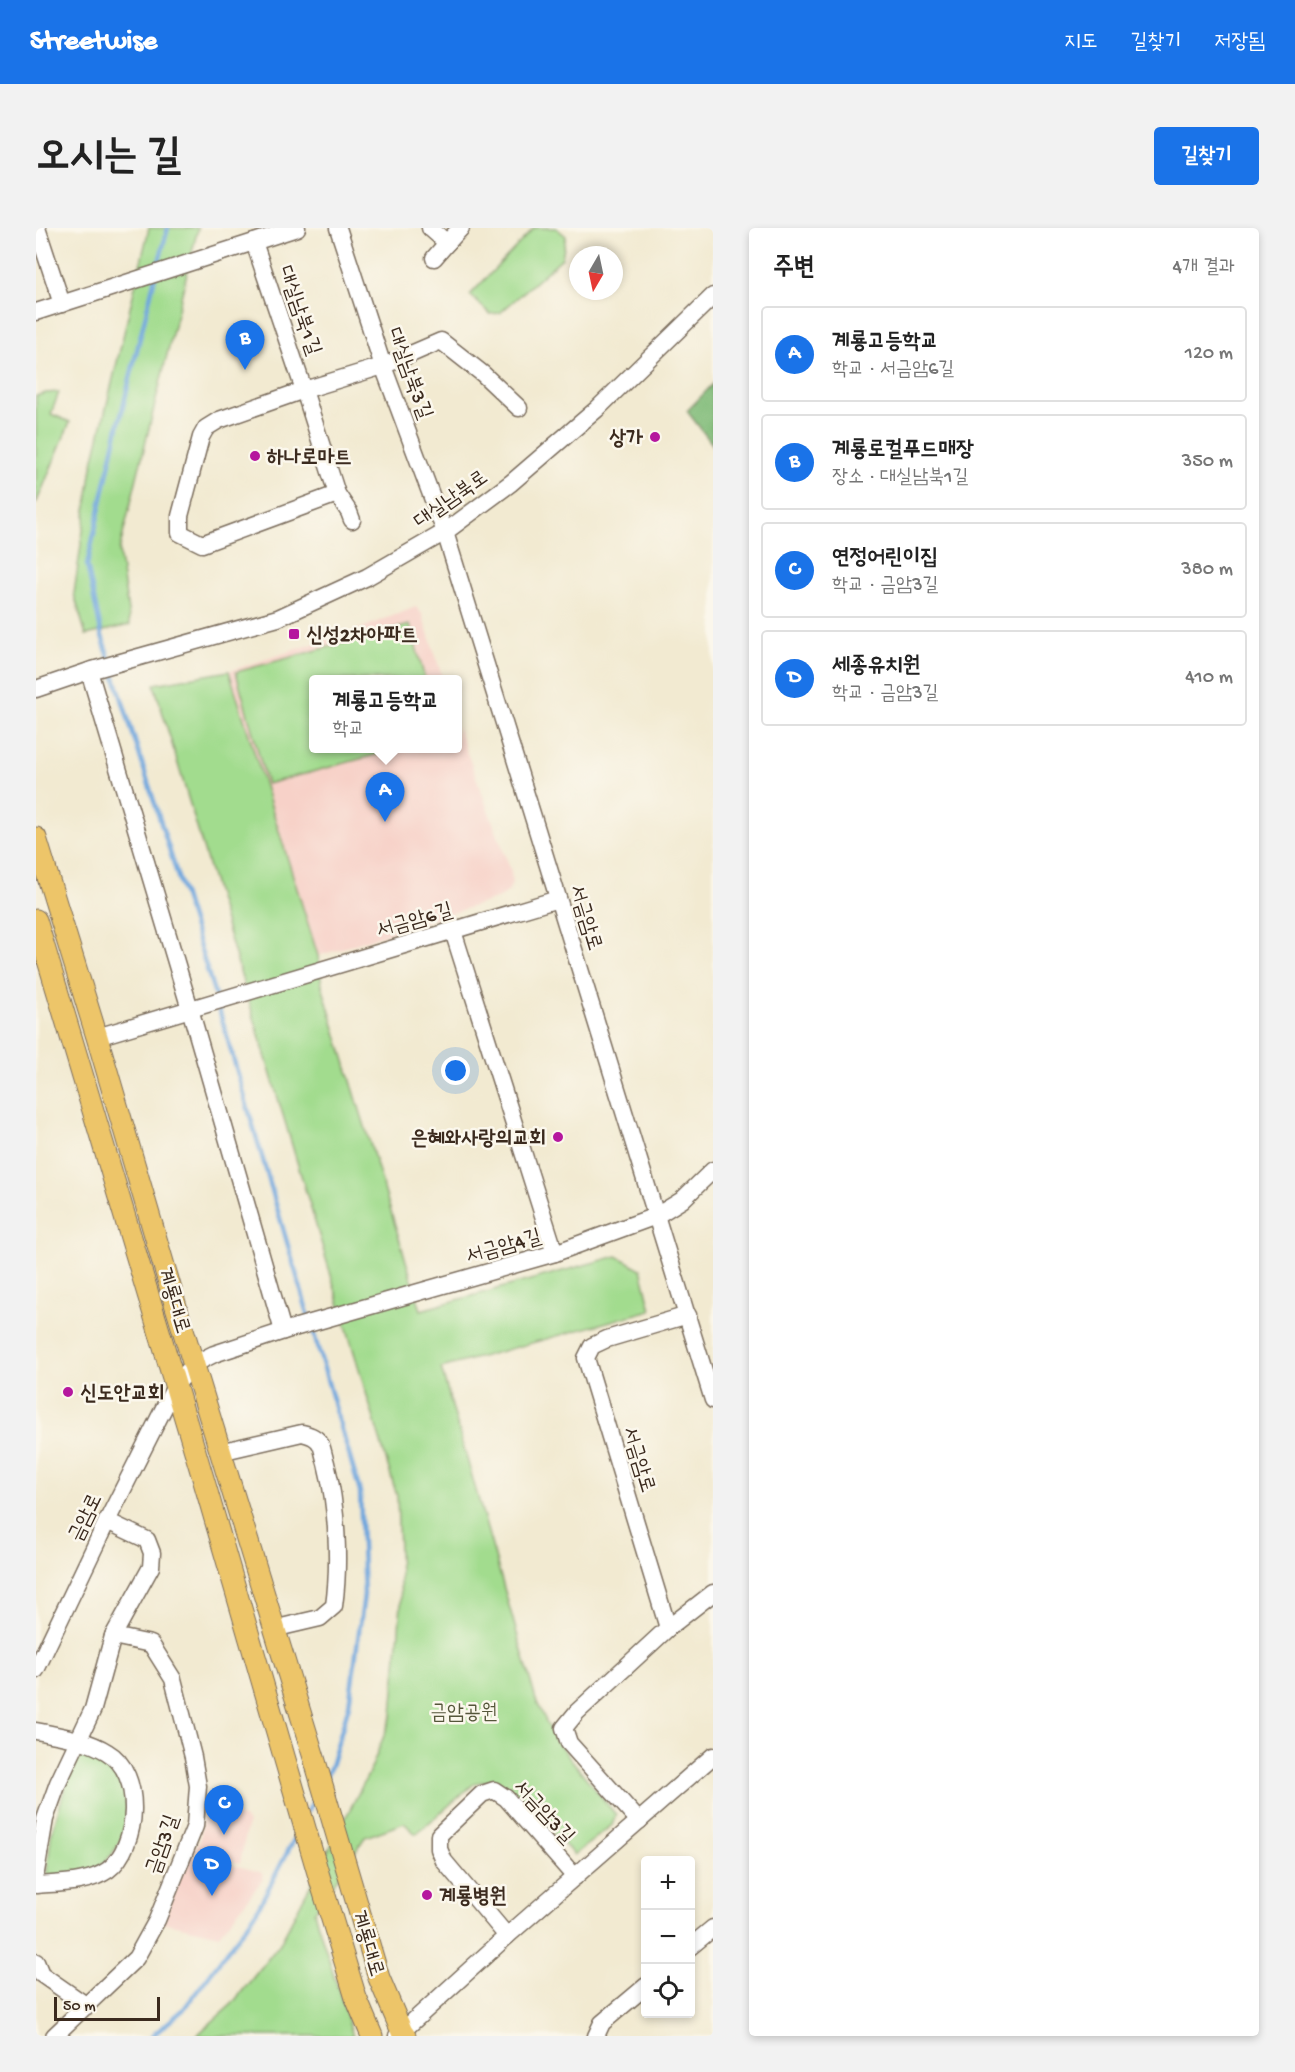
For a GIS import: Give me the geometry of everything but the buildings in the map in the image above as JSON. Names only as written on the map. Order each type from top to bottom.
[{"type":"main road","name":"계룡대로","points":[[36,838],[379,1978],[401,2035]]},
{"type":"main road","name":"계룡대로","points":[[36,920],[318,1874],[356,1998],[372,2036]]},
{"type":"street","points":[[38,228],[62,304]]},
{"type":"street","points":[[36,312],[297,228]]},
{"type":"street","name":"대실남북3길","points":[[338,228],[383,366],[446,532]]},
{"type":"street","points":[[430,228],[447,243],[461,228]]},
{"type":"street","points":[[434,258],[461,228]]},
{"type":"street","name":"대실남북1길","points":[[254,242],[337,494],[352,520]]},
{"type":"street","name":"대실남북로","points":[[89,671],[278,618],[367,577],[446,532],[511,483],[597,409],[713,296]]},
{"type":"street","points":[[337,494],[202,544],[180,533],[180,516],[201,438],[206,428],[219,420],[304,390],[383,366],[441,341],[483,374],[519,408]]},
{"type":"street","name":"서금암로","points":[[446,532],[713,1400]]},
{"type":"street","points":[[36,689],[89,671],[286,1330],[214,1354],[194,1364],[175,1386]]},
{"type":"street","name":"서금암6길","points":[[190,1009],[558,899]]},
{"type":"street","points":[[453,931],[555,1253]]},
{"type":"street","points":[[97,1037],[190,1009]]},
{"type":"street","name":"서금암4길","points":[[286,1330],[555,1253],[656,1216],[682,1200],[713,1170]]},
{"type":"street","name":"서금암로","points":[[668,1628],[586,1358],[592,1346],[607,1339],[688,1315]]},
{"type":"street","name":"금암로","points":[[36,1670],[175,1386]]},
{"type":"street","points":[[220,1452],[302,1432],[312,1436],[321,1445],[329,1476],[336,1533],[337,1588],[334,1606],[320,1618],[273,1629]]},
{"type":"street","points":[[36,1872],[45,1819],[58,1783],[93,1709],[113,1636],[152,1567],[152,1553],[147,1540],[107,1521]]},
{"type":"street","points":[[639,1821],[569,1743],[564,1728],[578,1712],[668,1628],[713,1593]]},
{"type":"street","name":"금암3길","points":[[54,2036],[136,1958],[157,1920],[195,1826],[198,1786],[173,1679],[161,1656],[151,1644],[113,1636]]},
{"type":"street","points":[[36,1731],[77,1740],[108,1752],[123,1766],[132,1786],[134,1806],[127,1842],[107,1870],[86,1880],[36,1885]]},
{"type":"street","name":"서금암3길","points":[[401,2035],[507,1936],[713,1756]]},
{"type":"street","name":"서금암3길","points":[[507,1936],[444,1861],[439,1849],[439,1835],[482,1794],[494,1790],[506,1798],[575,1877]]},
{"type":"street","points":[[695,1943],[713,1928]]},
{"type":"street","points":[[36,1962],[41,1974],[87,2006]]},
{"type":"street","points":[[596,2036],[602,2024],[641,1990]]},
{"type":"shaded area","points":[[416,607],[422,614],[442,675],[309,675],[309,753],[462,753],[462,739],[511,871],[512,882],[509,891],[499,898],[318,956],[229,671],[356,630]]},
{"type":"shaded area","points":[[204,1803],[211,1811],[244,1818],[248,1823],[240,1863],[192,1852],[200,1840]]},
{"type":"shaded area","points":[[189,1854],[260,1872],[263,1875],[263,1879],[219,1935],[163,1922]]},
{"type":"green space","points":[[149,228],[198,228],[119,551],[130,625],[86,635],[74,594],[92,467]]},
{"type":"green space","points":[[534,228],[556,228],[566,236],[562,258],[500,313],[490,314],[470,295]]},
{"type":"green space","points":[[713,384],[713,445],[687,411]]},
{"type":"green space","points":[[59,392],[51,414],[70,422],[36,504],[36,396]]},
{"type":"green space","points":[[410,625],[424,675],[309,675],[309,753],[382,753],[267,784],[236,672]]},
{"type":"green space","name":"금암공원","points":[[229,671],[318,956],[322,986],[421,1310],[617,1256],[641,1269],[651,1310],[441,1368],[536,1700],[554,1738],[616,1815],[612,1825],[574,1855],[515,1792],[495,1780],[475,1783],[416,1834],[404,1823],[365,1837],[314,1912],[353,2036],[196,2036],[232,2004],[279,1945],[371,1769],[392,1715],[401,1605],[397,1496],[154,684]]},
{"type":"green space","points":[[95,1751],[120,1772],[126,1809],[121,1838],[111,1855],[96,1868],[77,1876],[46,1880],[51,1836],[74,1756]]},
{"type":"waterway","points":[[157,269],[168,228]]},
{"type":"waterway","points":[[155,277],[87,565],[102,636],[216,998]]},
{"type":"waterway","points":[[218,1006],[360,1492],[364,1595],[349,1705],[326,1776]]},
{"type":"waterway","points":[[308,1811],[317,1794]]},
{"type":"waterway","points":[[152,2036],[183,2010],[255,1914],[298,1832]]},
{"type":"place","name":"계룡로컬푸드매장","points":[[245,370]]},
{"type":"place","name":"상가","points":[[655,437]]},
{"type":"place","name":"하나로마트","points":[[255,456]]},
{"type":"place","name":"신성2차아파트","points":[[294,634]]},
{"type":"place","name":"계룡고등학교","points":[[385,822]]},
{"type":"place","name":"은혜와사랑의교회","points":[[558,1137]]},
{"type":"place","name":"신도안교회","points":[[68,1392]]},
{"type":"place","name":"연정어린이집","points":[[224,1835]]},
{"type":"place","name":"계룡병원","points":[[427,1895]]},
{"type":"place","name":"세종유치원","points":[[212,1896]]}]
